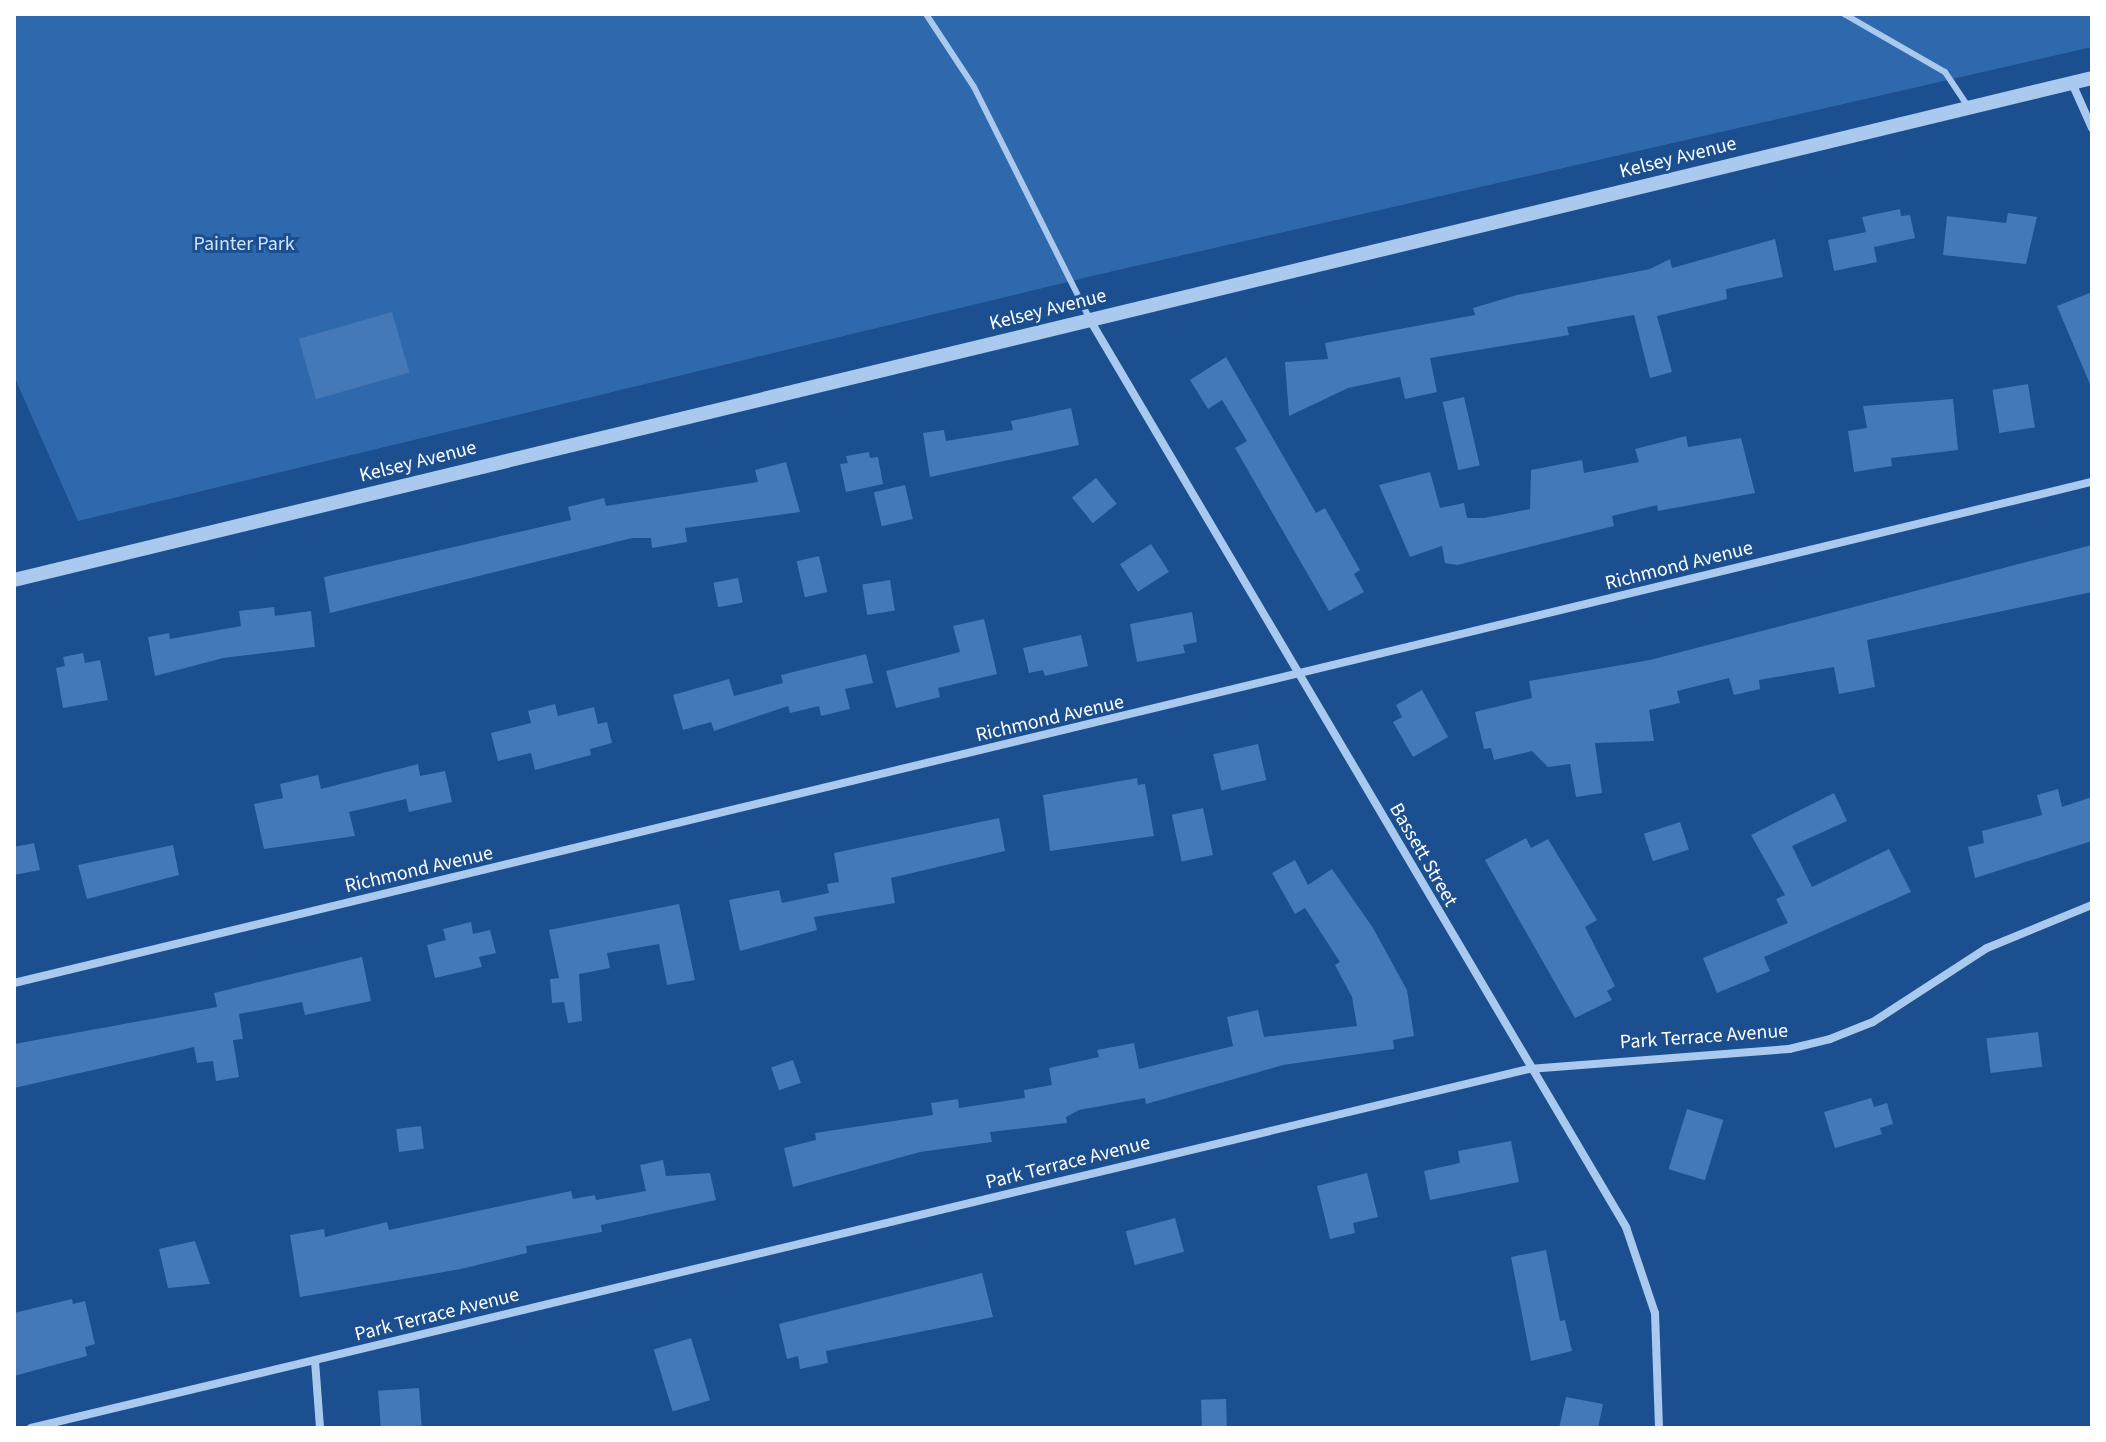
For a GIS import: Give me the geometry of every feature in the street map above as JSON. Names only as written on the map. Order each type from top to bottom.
[{"type":"street","name":"Kelsey Avenue","points":[[14,580],[2092,78]]},
{"type":"street","points":[[2072,83],[2092,128]]},
{"type":"street","name":"Bassett Street","points":[[1090,320],[1529,1069],[1626,1227],[1645,1277],[1661,1364],[1659,1428]]},
{"type":"street","name":"Richmond Avenue","points":[[14,983],[1298,676],[2092,482]]},
{"type":"street","name":"Park Terrace Avenue","points":[[31,1428],[1529,1069],[1789,1049],[1830,1039],[1873,1022],[1987,948],[2092,905]]},
{"type":"street","points":[[315,1361],[320,1428]]},
{"type":"lane","points":[[926,14],[974,87],[1090,320]]},
{"type":"lane","points":[[1844,14],[1945,72],[1969,108]]},
{"type":"green space","name":"Painter Park","points":[[14,14],[2092,14],[2092,47],[1105,273],[78,521],[14,376]]},
{"type":"building","points":[[1900,209],[1901,216],[1910,215],[1915,238],[1874,247],[1877,262],[1834,271],[1828,240],[1866,232],[1862,217]]},
{"type":"building","points":[[2008,213],[2037,217],[2026,264],[1943,255],[1947,216],[2006,223]]},
{"type":"building","points":[[1775,239],[1783,277],[1726,289],[1727,299],[1657,316],[1672,372],[1650,378],[1634,315],[1567,327],[1569,335],[1430,358],[1437,392],[1405,399],[1400,377],[1348,388],[1289,416],[1285,362],[1328,359],[1325,343],[1475,315],[1473,308],[1517,295],[1650,269],[1670,259],[1672,268]]},
{"type":"building","points":[[2092,292],[2092,389],[2057,306]]},
{"type":"building","points":[[392,312],[409,373],[316,399],[299,339]]},
{"type":"building","points":[[1226,357],[1316,513],[1325,508],[1360,570],[1354,574],[1364,592],[1329,611],[1235,448],[1247,441],[1222,400],[1208,409],[1190,380]]},
{"type":"building","points":[[2028,384],[2035,427],[1999,433],[1992,390]]},
{"type":"building","points":[[1464,397],[1480,465],[1458,470],[1443,402]]},
{"type":"building","points":[[1953,399],[1958,450],[1891,458],[1892,466],[1854,472],[1848,431],[1867,428],[1863,406]]},
{"type":"building","points":[[1071,408],[1079,445],[930,477],[923,433],[944,430],[946,441],[1013,430],[1011,421]]},
{"type":"building","points":[[1686,436],[1688,447],[1741,438],[1755,493],[1658,511],[1657,505],[1612,516],[1614,526],[1457,565],[1445,563],[1442,546],[1410,557],[1379,485],[1430,472],[1440,508],[1464,503],[1467,518],[1484,518],[1530,509],[1531,470],[1582,460],[1584,473],[1639,462],[1635,449]]},
{"type":"building","points":[[869,452],[870,458],[878,457],[883,484],[846,492],[840,464],[848,463],[846,456]]},
{"type":"building","points":[[786,462],[800,512],[685,528],[687,542],[652,548],[651,538],[632,538],[330,613],[324,577],[571,520],[568,507],[604,498],[606,506],[758,482],[755,470]]},
{"type":"building","points":[[1096,478],[1117,504],[1093,523],[1072,498]]},
{"type":"building","points":[[905,485],[913,519],[882,526],[874,492]]},
{"type":"building","points":[[1151,544],[1169,572],[1138,592],[1120,564]]},
{"type":"building","points":[[2092,545],[2092,592],[1867,640],[1875,687],[1839,694],[1834,667],[1759,680],[1760,689],[1734,695],[1729,678],[1677,691],[1680,703],[1649,710],[1654,741],[1595,743],[1602,793],[1576,797],[1570,764],[1548,767],[1532,751],[1494,760],[1491,748],[1484,749],[1475,712],[1532,698],[1529,681],[1650,660]]},
{"type":"building","points":[[819,556],[827,592],[805,597],[797,561]]},
{"type":"building","points":[[738,578],[743,603],[718,607],[713,583]]},
{"type":"building","points":[[890,580],[895,611],[867,615],[862,584]]},
{"type":"building","points":[[274,607],[275,616],[311,611],[315,647],[223,658],[155,676],[148,637],[169,633],[170,639],[241,626],[239,611]]},
{"type":"building","points":[[1192,612],[1197,642],[1183,645],[1185,653],[1137,662],[1130,624]]},
{"type":"building","points":[[984,619],[997,674],[938,688],[940,697],[896,708],[886,671],[960,652],[953,626]]},
{"type":"building","points":[[1081,635],[1088,666],[1045,676],[1043,670],[1029,673],[1023,648]]},
{"type":"building","points":[[83,653],[85,663],[100,660],[108,700],[63,708],[56,668],[65,666],[63,657]]},
{"type":"building","points":[[866,654],[873,683],[845,689],[850,709],[821,716],[819,706],[790,713],[788,706],[714,731],[711,722],[683,730],[673,695],[729,679],[734,696],[783,683],[781,675]]},
{"type":"building","points":[[1422,690],[1448,737],[1413,757],[1393,722],[1402,717],[1396,705]]},
{"type":"building","points":[[555,704],[558,716],[594,707],[598,724],[607,722],[612,743],[590,749],[591,755],[535,770],[531,753],[498,761],[491,733],[531,723],[528,711]]},
{"type":"building","points":[[1258,744],[1266,780],[1222,790],[1213,754]]},
{"type":"building","points":[[418,764],[420,776],[445,771],[452,802],[409,812],[406,799],[349,812],[355,836],[264,849],[254,804],[283,798],[280,784],[318,775],[321,789]]},
{"type":"building","points":[[1137,778],[1138,785],[1145,784],[1154,836],[1050,851],[1043,795]]},
{"type":"building","points":[[2058,789],[2062,807],[2092,797],[2092,841],[1975,878],[1968,847],[1984,843],[1982,831],[2042,815],[2037,795]]},
{"type":"building","points":[[1834,793],[1847,821],[1792,846],[1812,887],[1889,849],[1911,892],[1764,957],[1770,971],[1717,993],[1703,958],[1788,923],[1776,899],[1785,895],[1751,835]]},
{"type":"building","points":[[1203,808],[1213,855],[1182,862],[1172,815]]},
{"type":"building","points":[[999,818],[1005,851],[891,878],[895,903],[814,917],[817,930],[740,951],[729,900],[779,890],[782,903],[829,893],[827,884],[839,882],[834,853]]},
{"type":"building","points":[[1680,822],[1689,850],[1653,861],[1644,834]]},
{"type":"building","points":[[1526,838],[1531,848],[1548,839],[1597,920],[1585,927],[1615,986],[1607,991],[1612,1000],[1575,1018],[1485,860]]},
{"type":"building","points":[[34,843],[40,870],[14,875],[14,847]]},
{"type":"building","points":[[173,845],[179,875],[87,899],[78,865]]},
{"type":"building","points":[[1295,860],[1308,885],[1332,869],[1373,928],[1407,990],[1414,1036],[1393,1040],[1394,1049],[1283,1065],[1146,1104],[1145,1098],[1079,1110],[1066,1117],[1067,1123],[990,1132],[992,1142],[920,1152],[793,1187],[784,1148],[816,1140],[815,1133],[933,1115],[931,1103],[958,1099],[959,1108],[1025,1098],[1024,1090],[1052,1085],[1049,1068],[1099,1057],[1097,1050],[1134,1043],[1139,1069],[1233,1046],[1227,1017],[1258,1010],[1264,1037],[1357,1026],[1352,997],[1335,965],[1340,962],[1305,908],[1295,914],[1272,873]]},
{"type":"building","points":[[679,904],[695,980],[667,985],[659,944],[607,953],[610,968],[579,974],[582,1021],[568,1023],[564,1002],[552,1003],[550,979],[559,978],[549,930]]},
{"type":"building","points":[[471,922],[473,934],[490,930],[496,953],[479,957],[482,967],[435,978],[427,945],[446,940],[443,929]]},
{"type":"building","points":[[362,957],[371,1001],[305,1015],[302,1002],[239,1014],[243,1039],[233,1040],[239,1077],[216,1081],[213,1061],[197,1063],[194,1047],[14,1088],[14,1044],[217,1007],[214,993]]},
{"type":"building","points":[[2038,1032],[2042,1067],[1991,1073],[1986,1038]]},
{"type":"building","points":[[793,1060],[801,1083],[779,1090],[771,1067]]},
{"type":"building","points":[[1871,1098],[1874,1107],[1887,1103],[1893,1124],[1880,1128],[1882,1134],[1835,1148],[1824,1112]]},
{"type":"building","points":[[1687,1109],[1723,1120],[1705,1180],[1669,1169]]},
{"type":"building","points":[[421,1126],[424,1149],[399,1152],[396,1129]]},
{"type":"building","points":[[1511,1141],[1519,1182],[1430,1200],[1424,1171],[1460,1163],[1458,1151]]},
{"type":"building","points":[[663,1160],[666,1176],[710,1173],[716,1200],[601,1225],[602,1232],[526,1246],[527,1253],[461,1269],[300,1297],[290,1235],[324,1229],[325,1237],[387,1222],[389,1230],[571,1191],[573,1199],[595,1195],[596,1200],[646,1191],[640,1165]]},
{"type":"building","points":[[1367,1173],[1378,1217],[1353,1223],[1355,1233],[1330,1239],[1317,1186]]},
{"type":"building","points":[[1175,1218],[1184,1252],[1135,1265],[1126,1231]]},
{"type":"building","points":[[195,1241],[210,1284],[168,1288],[159,1249]]},
{"type":"building","points":[[1546,1250],[1560,1321],[1565,1320],[1572,1351],[1531,1361],[1511,1257]]},
{"type":"building","points":[[982,1273],[993,1317],[826,1351],[828,1363],[800,1369],[798,1356],[787,1359],[779,1324]]},
{"type":"building","points":[[72,1299],[73,1304],[85,1301],[95,1344],[85,1347],[87,1356],[14,1376],[14,1313]]},
{"type":"building","points":[[691,1338],[710,1400],[673,1412],[654,1349]]},
{"type":"building","points":[[419,1388],[422,1428],[381,1428],[378,1391]]},
{"type":"building","points":[[1566,1397],[1603,1404],[1598,1428],[1559,1428]]},
{"type":"building","points":[[1226,1399],[1227,1428],[1202,1428],[1201,1400]]}]
